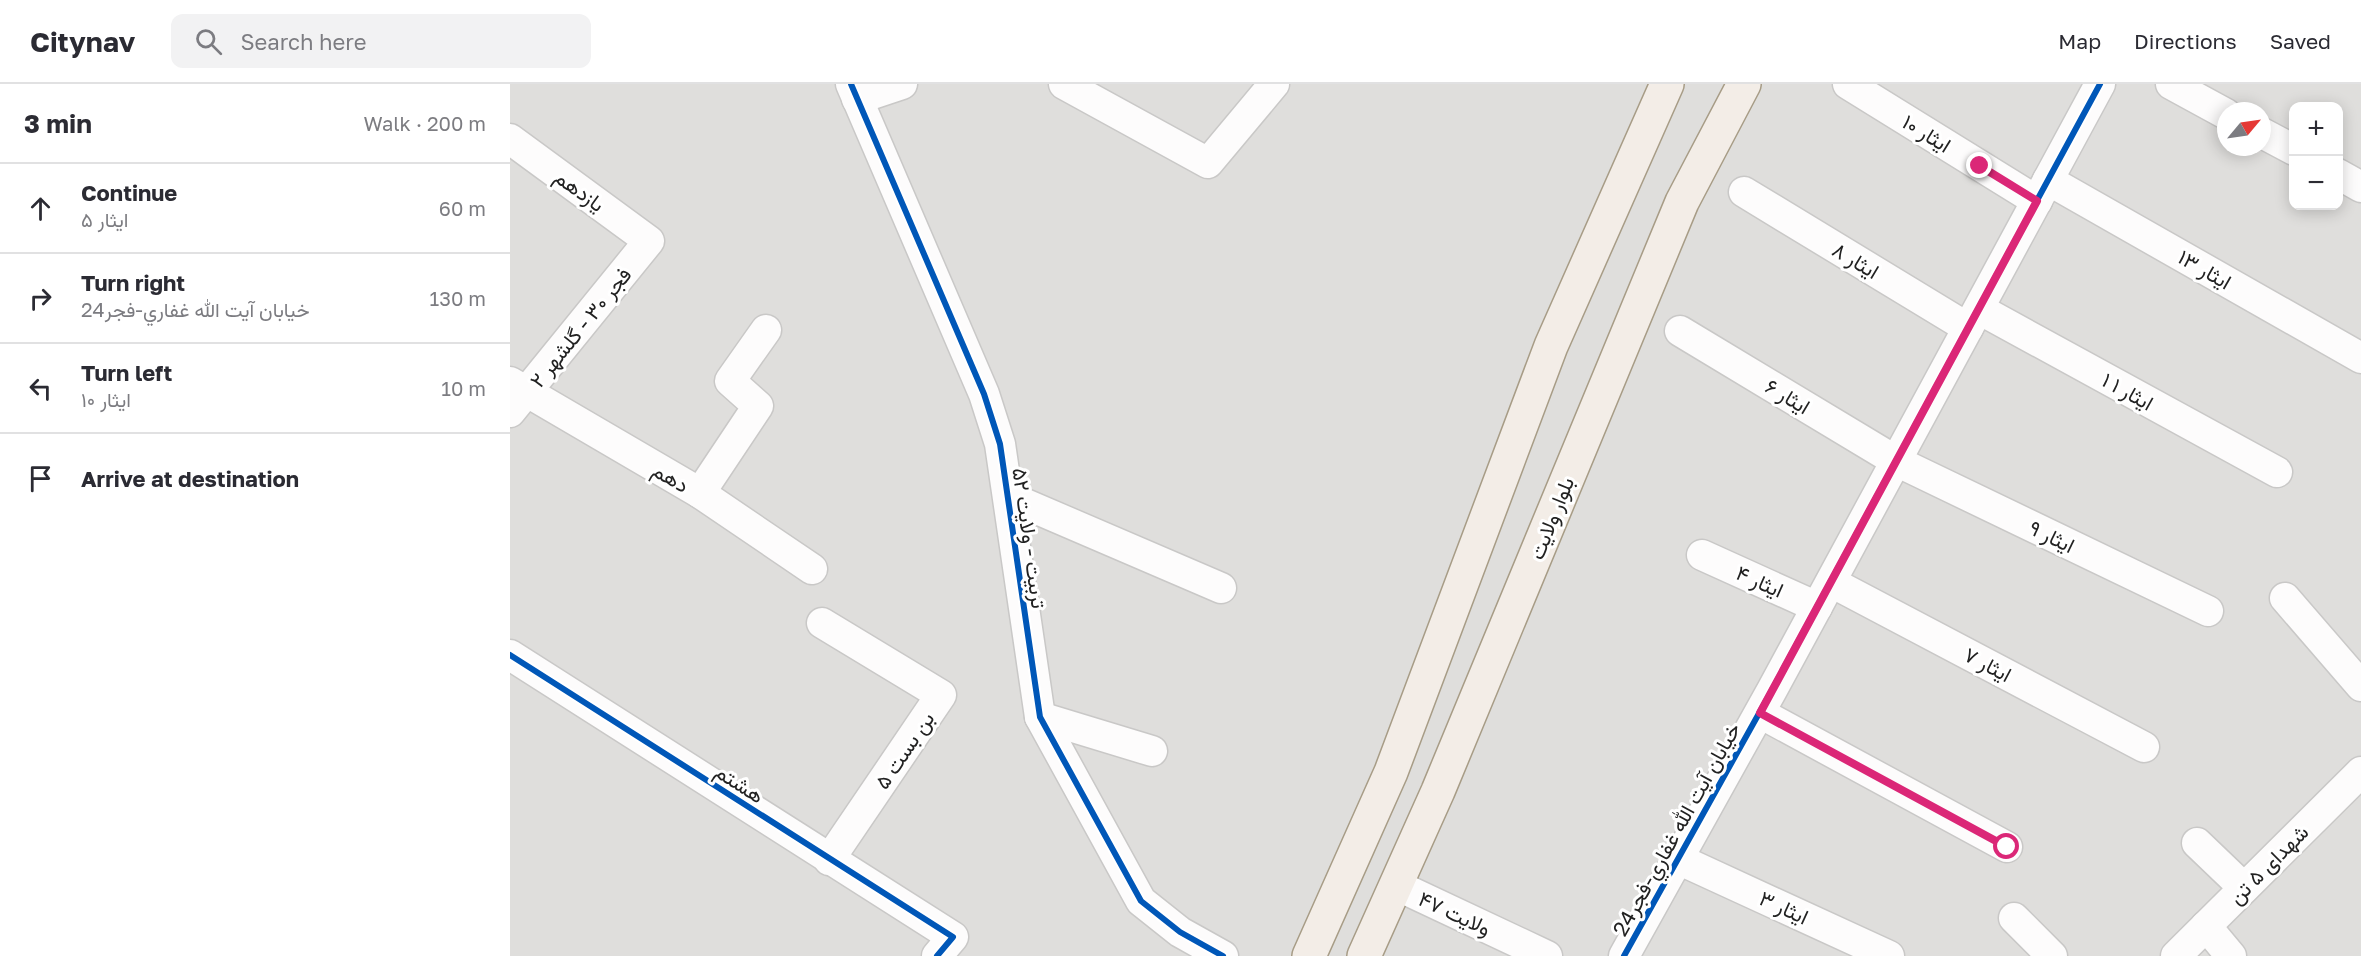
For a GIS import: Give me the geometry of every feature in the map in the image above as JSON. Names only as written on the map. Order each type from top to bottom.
[{"type":"main road","name":"بلوار ولایت","points":[[1364,956],[1447,769],[1682,202],[1744,84]]},
{"type":"main road","points":[[1309,956],[1391,772],[1551,346],[1659,86]]},
{"type":"street","points":[[854,92],[902,84]]},
{"type":"street","points":[[1064,84],[1208,163],[1274,84]]},
{"type":"street","name":"ایثار ۱۰","points":[[1848,84],[2042,190]]},
{"type":"street","name":"خيابان آيت الله غفاري-فجر24","points":[[1624,956],[1760,713],[2100,84]]},
{"type":"street","points":[[2171,84],[2217,109]]},
{"type":"street","name":"تربیت - ولایت ۵۲","points":[[854,92],[984,394],[1000,444],[1040,717],[1141,901],[1180,932],[1222,956]]},
{"type":"street","points":[[2271,138],[2289,147]]},
{"type":"street","name":"یازدهم","points":[[510,139],[649,241]]},
{"type":"street","points":[[2343,177],[2361,187]]},
{"type":"street","name":"ایثار ۱۳","points":[[2042,190],[2361,358]]},
{"type":"street","name":"ایثار ۸","points":[[1744,192],[1973,318]]},
{"type":"street","name":"فجر ۳۰ - گلشهر ۲","points":[[515,395],[649,241]]},
{"type":"street","name":"ایثار ۱ ۱","points":[[1973,318],[2277,472]]},
{"type":"street","points":[[700,493],[758,406],[730,381],[766,330]]},
{"type":"street","name":"ایثار ۶","points":[[1680,331],[1896,461]]},
{"type":"street","name":"دهم","points":[[515,395],[700,493],[812,569]]},
{"type":"street","name":"ایثار ۹","points":[[1896,461],[2208,611]]},
{"type":"street","points":[[1009,497],[1221,588]]},
{"type":"street","name":"ایثار ۴","points":[[1702,555],[1824,594]]},
{"type":"street","name":"ایثار ۷","points":[[1824,594],[2144,747]]},
{"type":"street","points":[[2285,598],[2361,686]]},
{"type":"street","name":"بن بست ۵","points":[[822,623],[941,695],[829,860]]},
{"type":"street","name":"هشتم","points":[[510,655],[829,860],[945,947]]},
{"type":"street","points":[[1760,713],[2007,847]]},
{"type":"street","points":[[1040,717],[1152,751]]},
{"type":"street","name":"شهدای ۵ تن","points":[[2176,956],[2361,772]]},
{"type":"street","points":[[2197,843],[2244,888]]},
{"type":"street","name":"ایثار ۳","points":[[1678,859],[1889,956]]},
{"type":"street","name":"ولایت ۴۷","points":[[1396,885],[1547,956]]},
{"type":"street","points":[[2014,918],[2052,956]]},
{"type":"street","points":[[2206,926],[2231,956]]},
{"type":"shaded area","points":[[510,84],[2361,84],[2361,956],[510,956]]},
{"type":"cycle path","points":[[851,84],[984,394],[1000,444],[1040,717],[1141,901],[1180,932],[1223,956]]},
{"type":"cycle path","points":[[1624,956],[1772,690],[2100,84]]},
{"type":"cycle path","points":[[510,655],[953,937],[937,956]]},
{"type":"route","points":[[1980,166],[2037,201],[1760,713],[2007,847]]}]
